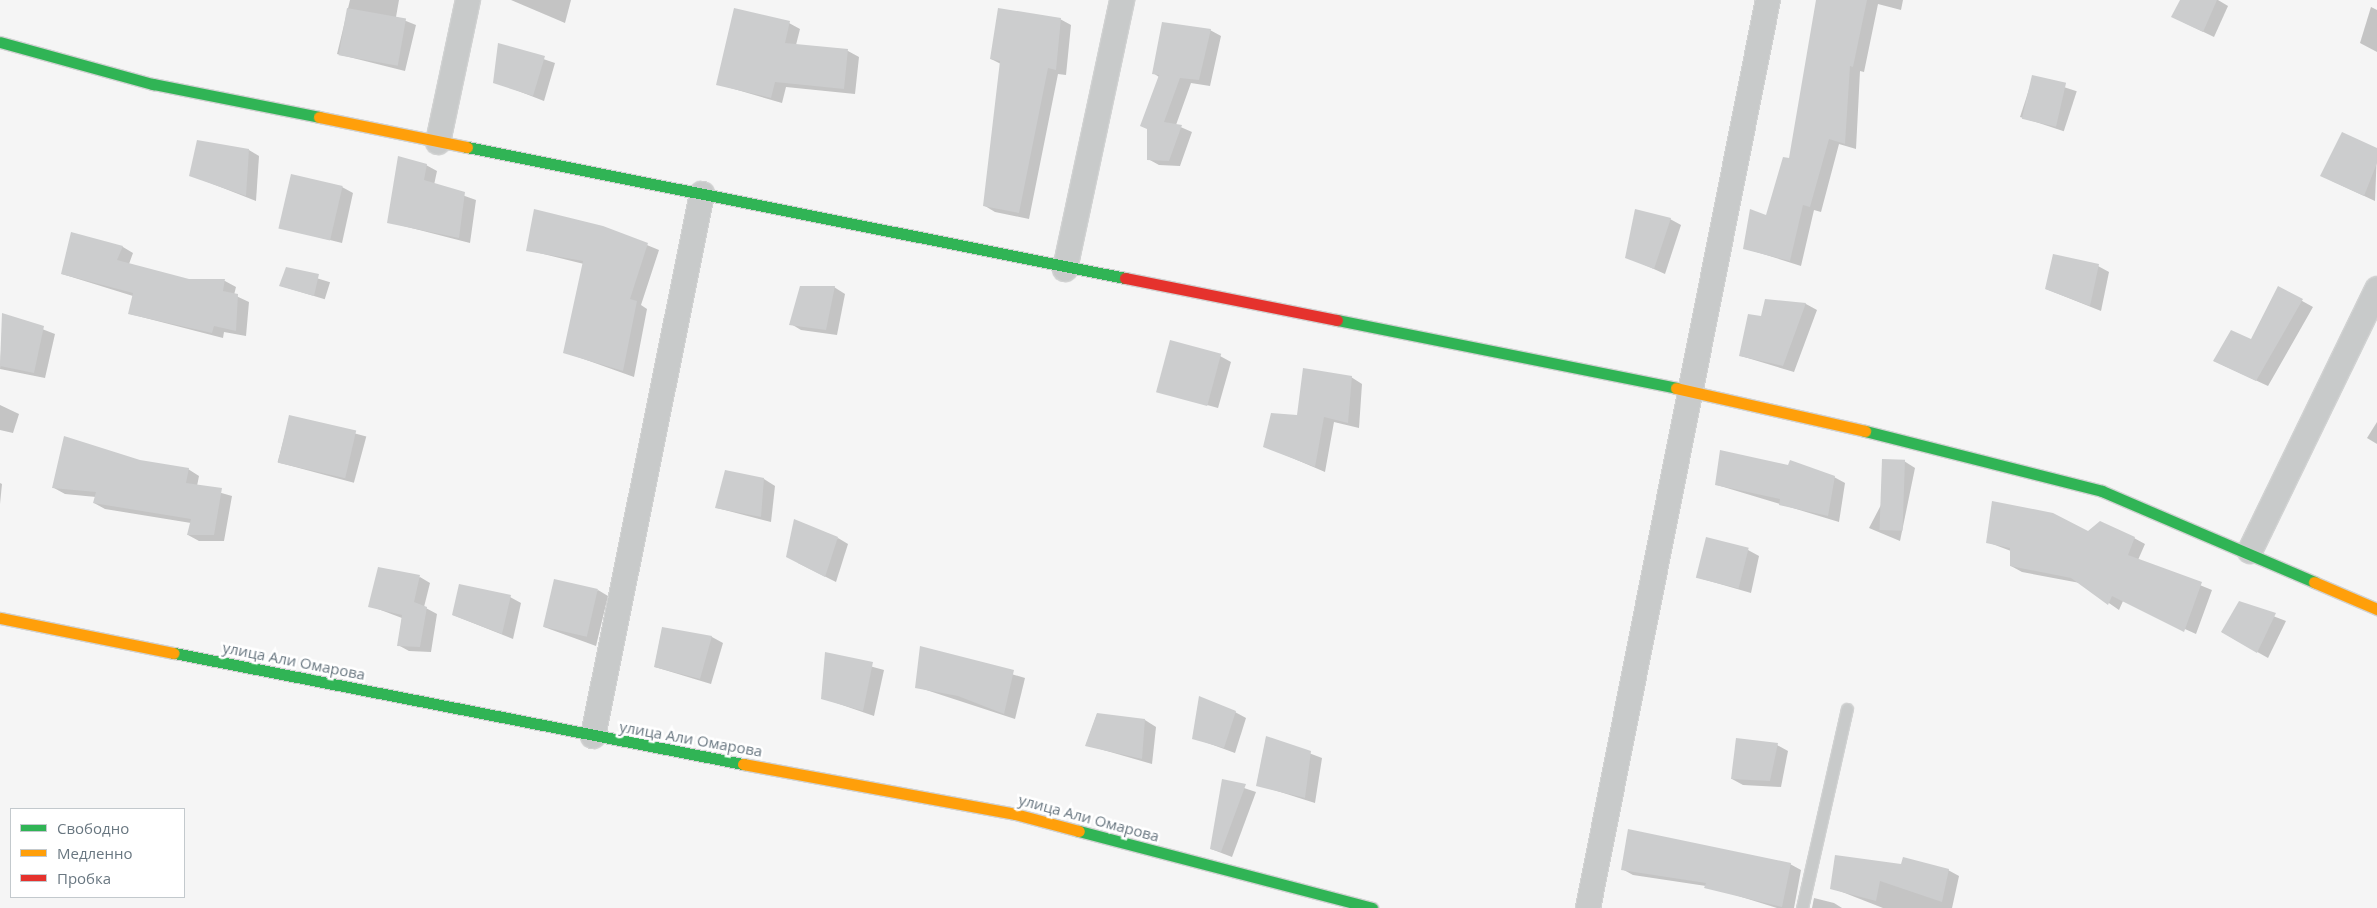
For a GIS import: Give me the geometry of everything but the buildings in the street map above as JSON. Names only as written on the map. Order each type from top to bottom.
[{"type":"street","points":[[438,142],[468,0]]},
{"type":"street","points":[[1065,269],[1122,0]]},
{"type":"street","points":[[1588,908],[1688,390],[1768,0]]},
{"type":"street","points":[[0,42],[153,84],[1065,269],[1688,390],[2102,491],[2250,552],[2377,609]]},
{"type":"street","points":[[593,736],[702,194]]},
{"type":"street","points":[[2250,552],[2377,289]]},
{"type":"street","name":"улица Али Омарова","points":[[0,618],[593,736],[1015,814],[1372,908]]},
{"type":"lane","points":[[1802,908],[1847,709]]},
{"type":"traffic: fast","points":[[0,42],[153,84],[319,117]]},
{"type":"traffic: fast","points":[[467,147],[1125,278]]},
{"type":"traffic: fast","points":[[1337,320],[1676,388]]},
{"type":"traffic: fast","points":[[1865,431],[2102,491],[2314,582]]},
{"type":"traffic: fast","points":[[174,653],[743,764]]},
{"type":"traffic: fast","points":[[1079,831],[1372,908]]},
{"type":"traffic: slow","points":[[319,117],[467,147]]},
{"type":"traffic: slow","points":[[1676,388],[1865,431]]},
{"type":"traffic: slow","points":[[2314,582],[2377,609]]},
{"type":"traffic: slow","points":[[0,618],[174,653]]},
{"type":"traffic: slow","points":[[743,764],[1015,814],[1079,831]]},
{"type":"traffic: jam","points":[[1125,278],[1337,320]]}]
